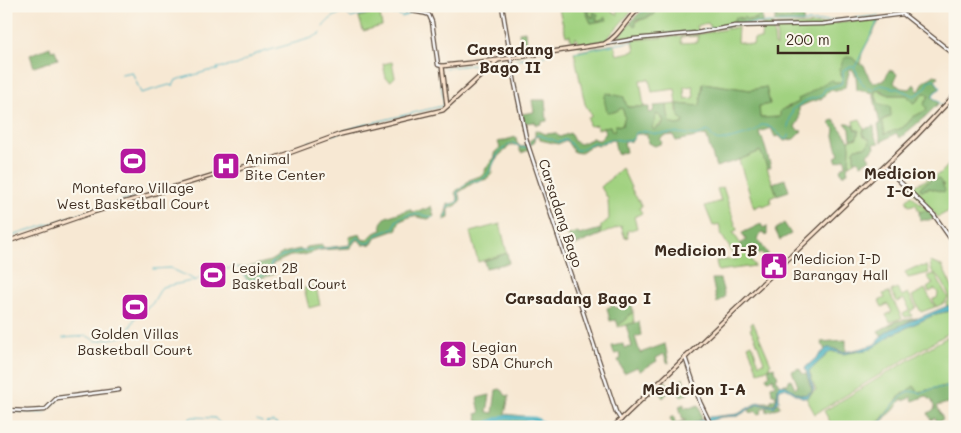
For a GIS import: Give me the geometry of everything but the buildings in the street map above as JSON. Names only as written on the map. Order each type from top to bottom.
[{"type":"main road","points":[[447,107],[442,66],[498,60],[604,44],[611,40],[635,12],[643,6]]},
{"type":"main road","points":[[6,242],[65,221],[197,180],[267,162],[341,134],[443,110],[498,60]]},
{"type":"main road","points":[[488,61],[490,66]]},
{"type":"main road","points":[[613,427],[955,95]]},
{"type":"street","name":"Carsadang Bago","points":[[502,6],[527,142],[616,412],[621,420]]},
{"type":"street","points":[[401,8],[429,15],[432,22],[438,65],[442,66]]},
{"type":"street","points":[[604,44],[630,39],[696,33],[735,26],[823,24],[903,14],[955,54]]},
{"type":"street","points":[[884,166],[937,218],[955,245]]},
{"type":"street","points":[[685,357],[698,399],[712,427]]},
{"type":"street","points":[[6,410],[45,410],[56,398],[119,390]]},
{"type":"green space","points":[[558,6],[591,6],[585,10],[591,23],[598,21],[594,12],[593,18],[589,13],[595,7],[611,6],[612,11],[618,15],[616,6],[633,9],[606,40],[579,46],[576,37],[573,44],[570,35],[566,36]]},
{"type":"green space","points":[[595,6],[590,9],[591,17],[594,17],[593,12],[598,14],[596,19],[598,21],[606,17],[607,20],[591,23],[585,9]]},
{"type":"green space","points":[[793,6],[794,12],[790,20],[778,19],[773,12],[762,12],[754,19],[736,17],[734,25],[712,29],[708,23],[696,26],[699,31],[643,38],[623,38],[615,41],[631,22],[633,23],[654,15],[652,7]]},
{"type":"green space","points":[[793,6],[808,6],[808,9],[804,9],[803,23],[775,23],[775,14],[778,19],[792,19]]},
{"type":"green space","points":[[652,7],[655,10],[654,14],[644,19],[636,20],[636,25],[634,26],[631,22],[643,11]]},
{"type":"green space","points":[[762,12],[762,23],[734,25],[736,17],[752,20]]},
{"type":"green space","points":[[373,13],[380,15],[382,26],[363,31],[359,17]]},
{"type":"green space","points":[[875,19],[879,21],[862,53],[860,64],[853,58],[840,73],[843,79],[842,82],[823,84],[799,99],[800,102],[784,108],[781,117],[760,118],[759,106],[770,104],[766,87],[750,90],[703,83],[700,106],[677,104],[675,89],[652,92],[649,79],[640,80],[644,107],[627,107],[626,104],[611,93],[605,96],[607,108],[614,112],[622,108],[625,116],[622,126],[617,125],[612,132],[610,126],[598,129],[597,125],[589,126],[588,118],[591,117],[591,114],[585,104],[574,52],[614,44],[617,55],[635,51],[633,40],[693,35],[738,27],[737,42],[753,45],[754,39],[761,39],[762,25],[773,25],[775,46],[777,46],[776,26],[828,24]],"holes":[[[698,36],[698,42],[681,43],[681,37]],[[693,86],[694,98],[685,99],[684,87]]]},
{"type":"green space","points":[[525,31],[527,51],[516,55],[515,48],[521,46],[519,32]]},
{"type":"green space","points":[[50,47],[51,51],[55,50],[58,59],[34,67],[30,55]]},
{"type":"green space","points":[[847,57],[853,58],[857,63],[864,65],[870,80],[873,82],[884,81],[889,70],[895,72],[897,74],[894,83],[901,88],[910,89],[914,84],[918,91],[923,82],[934,75],[939,76],[935,80],[940,89],[935,91],[932,97],[939,103],[900,138],[896,133],[881,142],[878,125],[880,124],[873,93],[857,90],[856,76],[853,70],[850,69],[845,87],[841,90],[830,90],[821,99],[799,107],[799,120],[795,127],[797,130],[802,131],[794,139],[784,141],[779,136],[775,137],[771,128],[759,132],[771,167],[768,168],[760,151],[716,167],[706,135],[676,141],[673,135],[664,136],[660,139],[662,143],[655,146],[648,143],[647,134],[636,134],[632,141],[624,142],[626,152],[617,154],[614,140],[597,146],[593,144],[580,153],[574,152],[566,140],[558,144],[540,140],[539,136],[530,145],[529,141],[535,137],[535,130],[546,134],[555,133],[560,137],[570,133],[574,141],[579,144],[592,139],[591,137],[600,140],[606,133],[603,127],[610,126],[612,131],[614,131],[615,125],[622,126],[625,116],[622,108],[614,112],[607,112],[605,100],[607,93],[624,97],[627,107],[649,107],[649,113],[653,112],[654,106],[667,105],[670,123],[677,125],[682,124],[684,121],[679,117],[677,104],[700,106],[703,83],[750,90],[766,87],[770,104],[759,106],[760,118],[780,117],[780,111],[799,102],[798,99],[823,84],[832,80],[842,82],[843,79],[839,69]],"holes":[[[877,90],[889,95],[907,95],[913,103],[924,93],[927,94],[929,96],[924,104],[927,110],[913,117],[902,128],[885,134],[882,120],[891,116],[890,106],[877,101],[875,91]],[[656,114],[662,117],[664,121],[662,125],[654,130],[652,127]]]},
{"type":"green space","points":[[392,62],[395,77],[391,81],[386,78],[383,64]]},
{"type":"green space","points":[[877,90],[889,95],[907,95],[916,102],[924,93],[928,94],[927,110],[913,117],[902,128],[885,135],[882,120],[888,118],[891,110],[878,102],[875,91]]},
{"type":"green space","points":[[532,100],[545,100],[547,121],[536,125],[535,122],[524,123],[522,114],[534,112]]},
{"type":"green space","points":[[677,104],[677,111],[684,121],[682,124],[670,123],[667,105]]},
{"type":"green space","points":[[656,114],[664,121],[654,130],[652,127]]},
{"type":"green space","points":[[860,119],[865,137],[870,142],[865,147],[856,148],[854,151],[854,162],[849,165],[849,140],[857,138],[859,130],[855,130],[853,121]]},
{"type":"green space","points":[[834,120],[849,140],[848,172],[842,175],[840,169],[846,165],[845,158],[837,162],[835,157],[839,155],[834,136],[835,129],[830,121]]},
{"type":"green space","points":[[845,123],[853,125],[855,130],[859,130],[857,138],[851,139],[850,129]]},
{"type":"green space","points":[[874,126],[875,137],[879,143],[874,144],[875,148],[867,155],[870,159],[861,164],[857,160],[854,162],[854,151],[856,148],[865,147],[870,142],[863,135],[864,129]]},
{"type":"green space","points":[[516,137],[517,143],[521,147],[527,145],[529,150],[521,153],[518,145],[511,145],[506,149],[495,160],[492,174],[487,179],[473,183],[458,193],[461,199],[457,205],[449,209],[449,218],[444,220],[448,204],[455,203],[458,200],[455,193],[457,190],[462,188],[469,180],[483,175],[495,157],[494,153],[500,148],[498,142]]},
{"type":"green space","points":[[761,151],[777,195],[770,198],[771,203],[763,206],[762,204],[754,208],[739,160]]},
{"type":"green space","points":[[955,158],[955,195],[952,196],[955,208],[938,217],[909,188],[941,173]],"holes":[[[929,181],[941,182],[944,185],[922,190]]]},
{"type":"green space","points":[[622,168],[642,206],[639,208],[642,213],[634,217],[637,228],[627,231],[628,237],[625,238],[621,226],[600,235],[601,226],[609,219],[608,199],[601,187]]},
{"type":"green space","points":[[785,179],[789,191],[777,195],[773,183]]},
{"type":"green space","points":[[932,179],[939,179],[945,191],[929,188],[920,189],[920,187]]},
{"type":"green space","points":[[723,187],[737,230],[733,232],[755,266],[718,271],[716,261],[737,259],[722,236],[719,224],[713,226],[705,206],[721,201],[717,189]]},
{"type":"green space","points":[[911,195],[928,210],[919,212],[916,204],[909,206],[906,200]]},
{"type":"green space","points":[[431,206],[434,216],[428,219],[412,216],[400,221],[396,230],[376,237],[372,244],[363,245],[359,240],[356,240],[350,248],[320,250],[304,255],[290,256],[273,264],[272,267],[275,274],[248,282],[243,272],[239,269],[239,267],[244,268],[270,261],[283,253],[300,249],[301,251],[306,250],[306,247],[322,245],[324,248],[350,245],[349,237],[360,234],[362,239],[367,240],[374,233],[382,230],[381,223],[386,217],[410,209],[412,212]]},
{"type":"green space","points":[[928,210],[936,218],[920,220],[919,212]]},
{"type":"green space","points":[[784,223],[791,234],[780,240],[775,230]]},
{"type":"green space","points":[[500,224],[507,253],[478,262],[470,232]]},
{"type":"green space","points":[[761,224],[763,228],[767,226],[767,235],[763,231],[757,238],[768,254],[765,257],[761,252],[750,259],[740,244],[746,240],[742,233]]},
{"type":"green space","points":[[601,229],[600,235],[573,246],[568,235],[578,232],[579,235]]},
{"type":"green space","points":[[507,253],[509,263],[486,268],[484,261]]},
{"type":"green space","points":[[930,262],[942,266],[955,293],[955,306],[947,306],[946,304],[949,300],[948,293],[940,279],[932,272]]},
{"type":"green space","points":[[927,266],[929,273],[908,278],[905,272],[916,267]]},
{"type":"green space","points":[[935,274],[948,298],[944,303],[936,307],[933,299],[937,298],[938,293],[935,289],[929,292],[927,288],[933,284],[927,276]]},
{"type":"green space","points":[[712,279],[720,279],[725,297],[717,303]]},
{"type":"green space","points":[[316,286],[320,305],[309,308],[304,288]]},
{"type":"green space","points":[[897,288],[902,296],[908,293],[916,307],[910,312],[912,316],[905,317],[903,314],[910,310],[904,299],[897,302],[891,291]]},
{"type":"green space","points":[[925,289],[935,307],[921,312],[912,296]]},
{"type":"green space","points":[[889,292],[902,318],[890,322],[886,315],[892,312],[888,304],[882,307],[879,301],[885,298],[883,294]]},
{"type":"green space","points":[[610,299],[613,299],[615,308],[632,304],[633,312],[618,325],[616,320],[610,321],[607,308],[612,306]]},
{"type":"green space","points":[[955,310],[955,329],[815,414],[806,398],[816,390],[809,371],[831,351],[843,354],[871,349],[893,334],[936,314]]},
{"type":"green space","points":[[633,312],[634,323],[618,327],[618,325]]},
{"type":"green space","points":[[917,318],[881,336],[878,331],[897,321]]},
{"type":"green space","points":[[639,322],[641,335],[635,337],[640,353],[665,344],[669,363],[664,354],[656,358],[657,361],[640,371],[637,367],[624,373],[618,360],[621,359],[620,353],[614,354],[612,346],[623,344],[624,348],[632,347],[626,325]]},
{"type":"green space","points":[[753,322],[771,364],[769,365],[770,368],[758,372],[748,346],[752,344],[759,364],[764,362],[750,329]]},
{"type":"green space","points":[[947,337],[955,350],[955,384],[918,392],[914,386],[901,395],[879,422],[863,427],[831,427],[832,425],[824,411]]},
{"type":"green space","points":[[846,340],[846,351],[843,352],[832,348],[825,350],[821,342]]},
{"type":"green space","points":[[774,367],[779,385],[776,402],[770,405],[762,402],[771,402],[771,400],[776,398],[775,394],[772,394],[771,386],[775,385],[773,378],[768,380],[766,377],[770,375],[768,369]]},
{"type":"green space","points":[[799,368],[803,374],[806,373],[812,391],[808,393],[797,393],[783,384],[788,384],[791,379],[795,388],[798,386],[792,371]]},
{"type":"green space","points":[[683,378],[688,394],[680,396],[677,384]]},
{"type":"green space","points":[[665,381],[670,386],[668,388],[670,390],[663,398],[657,388]]},
{"type":"green space","points":[[955,384],[955,401],[937,406],[943,419],[937,423],[935,418],[931,420],[928,413],[935,409],[932,401],[926,396],[913,401],[911,397],[904,401],[903,399],[882,424],[863,427],[881,421],[901,395],[914,386],[918,392]]},
{"type":"green space","points":[[500,389],[505,395],[509,396],[505,414],[524,416],[525,427],[522,422],[515,424],[516,427],[480,427],[476,414],[480,413],[477,398],[490,395],[487,412],[493,413],[496,390]]},
{"type":"green space","points":[[778,403],[780,407],[767,412],[766,407],[761,409],[762,413],[758,414],[756,411],[751,413],[749,411],[758,404],[774,407]]},
{"type":"green space","points":[[684,404],[684,408],[699,405],[702,419],[692,424],[669,427],[673,425],[670,418],[674,416],[675,423],[685,421],[679,406]]},
{"type":"water","points":[[947,306],[955,306],[955,310],[936,314],[893,334],[871,349],[843,354],[831,351],[809,371],[814,390],[806,398],[782,388],[779,391],[779,401],[774,407],[758,404],[738,416],[721,417],[694,427],[678,427],[681,424],[692,424],[709,417],[738,414],[758,402],[770,405],[775,404],[780,384],[799,394],[807,394],[812,391],[812,388],[805,368],[827,348],[843,352],[873,345],[890,330]]},
{"type":"waterway","points":[[417,10],[419,6]]},
{"type":"waterway","points":[[641,12],[657,6]]},
{"type":"waterway","points":[[323,27],[333,17],[345,12],[351,18],[371,12],[380,14]]},
{"type":"waterway","points":[[383,15],[397,14],[402,17],[411,13]]},
{"type":"waterway","points":[[815,22],[878,16]]},
{"type":"waterway","points":[[855,67],[878,21]]},
{"type":"waterway","points":[[668,34],[694,32],[735,24],[814,22]]},
{"type":"waterway","points":[[121,74],[132,72],[141,93],[169,85],[173,86],[176,80],[218,70],[217,68],[237,65],[256,54],[312,38],[321,33]]},
{"type":"waterway","points":[[629,42],[635,40]]},
{"type":"waterway","points":[[574,53],[628,42]]},
{"type":"waterway","points":[[533,57],[545,56]]},
{"type":"waterway","points":[[526,58],[532,57]]},
{"type":"waterway","points":[[516,59],[525,58]]},
{"type":"waterway","points":[[445,68],[488,63]]},
{"type":"waterway","points":[[530,145],[536,136],[540,135],[558,142],[566,139],[576,150],[579,150],[594,142],[597,144],[611,139],[629,141],[633,139],[636,133],[643,131],[656,134],[697,135],[708,131],[713,138],[719,141],[736,138],[756,131],[761,125],[771,128],[784,139],[787,139],[789,137],[788,126],[793,109],[807,100],[821,96],[825,89],[841,84],[843,70],[849,67],[854,67],[863,85],[872,90],[881,85],[899,89],[914,96],[925,89],[930,80],[934,79],[941,88],[934,93],[933,97],[942,105]]},
{"type":"waterway","points":[[332,135],[359,126],[442,106],[444,103],[439,70]]},
{"type":"waterway","points":[[946,107],[948,110],[955,109]]},
{"type":"waterway","points":[[444,219],[447,216],[448,206],[459,199],[458,191],[470,182],[484,178],[501,150],[513,143],[522,148],[528,146]]},
{"type":"waterway","points":[[166,187],[186,182]]},
{"type":"waterway","points":[[6,238],[134,197]]},
{"type":"waterway","points":[[63,338],[87,336],[96,341],[126,336],[135,318],[152,304],[162,287],[197,280],[206,271],[222,266],[228,269],[238,267],[249,281],[266,273],[271,264],[286,255],[307,250],[349,246],[358,237],[364,243],[370,243],[376,235],[394,228],[396,221],[405,216],[414,214],[433,217]]},
{"type":"waterway","points":[[153,269],[170,268],[195,280]]},
{"type":"waterway","points":[[865,427],[881,422],[893,405],[908,391],[922,393],[934,388],[955,387]]},
{"type":"waterway","points":[[6,411],[44,413],[58,400]]},
{"type":"waterway","points":[[185,427],[190,423],[190,418],[193,417],[215,418],[222,426],[227,427]]},
{"type":"waterway","points":[[462,427],[486,424],[503,417],[535,419],[548,427]]},
{"type":"waterway","points":[[257,420],[262,422]]},
{"type":"waterway","points":[[266,423],[273,422],[282,427]]},
{"type":"waterway","points":[[156,427],[160,424],[166,427]]},
{"type":"waterway","points":[[229,427],[235,426]]},
{"type":"place","name":"Montefaro Village West Basketball Court","points":[[133,161]]},
{"type":"place","name":"Animal Bite Center","points":[[226,166]]},
{"type":"place","name":"Medicion I-D Barangay Hall","points":[[774,266]]},
{"type":"place","name":"Legian 2B Basketball Court","points":[[213,275]]},
{"type":"place","name":"Golden Villas Basketball Court","points":[[135,307]]},
{"type":"place","name":"Legian SDA Church","points":[[453,354]]},
{"type":"district","name":"Carsadang Bago II","points":[[510,57]]},
{"type":"district","name":"Medicion I-C","points":[[900,181]]},
{"type":"district","name":"Medicion I-B","points":[[706,249]]},
{"type":"district","name":"Carsadang Bago I","points":[[578,297]]},
{"type":"district","name":"Medicion I-A","points":[[694,388]]}]
